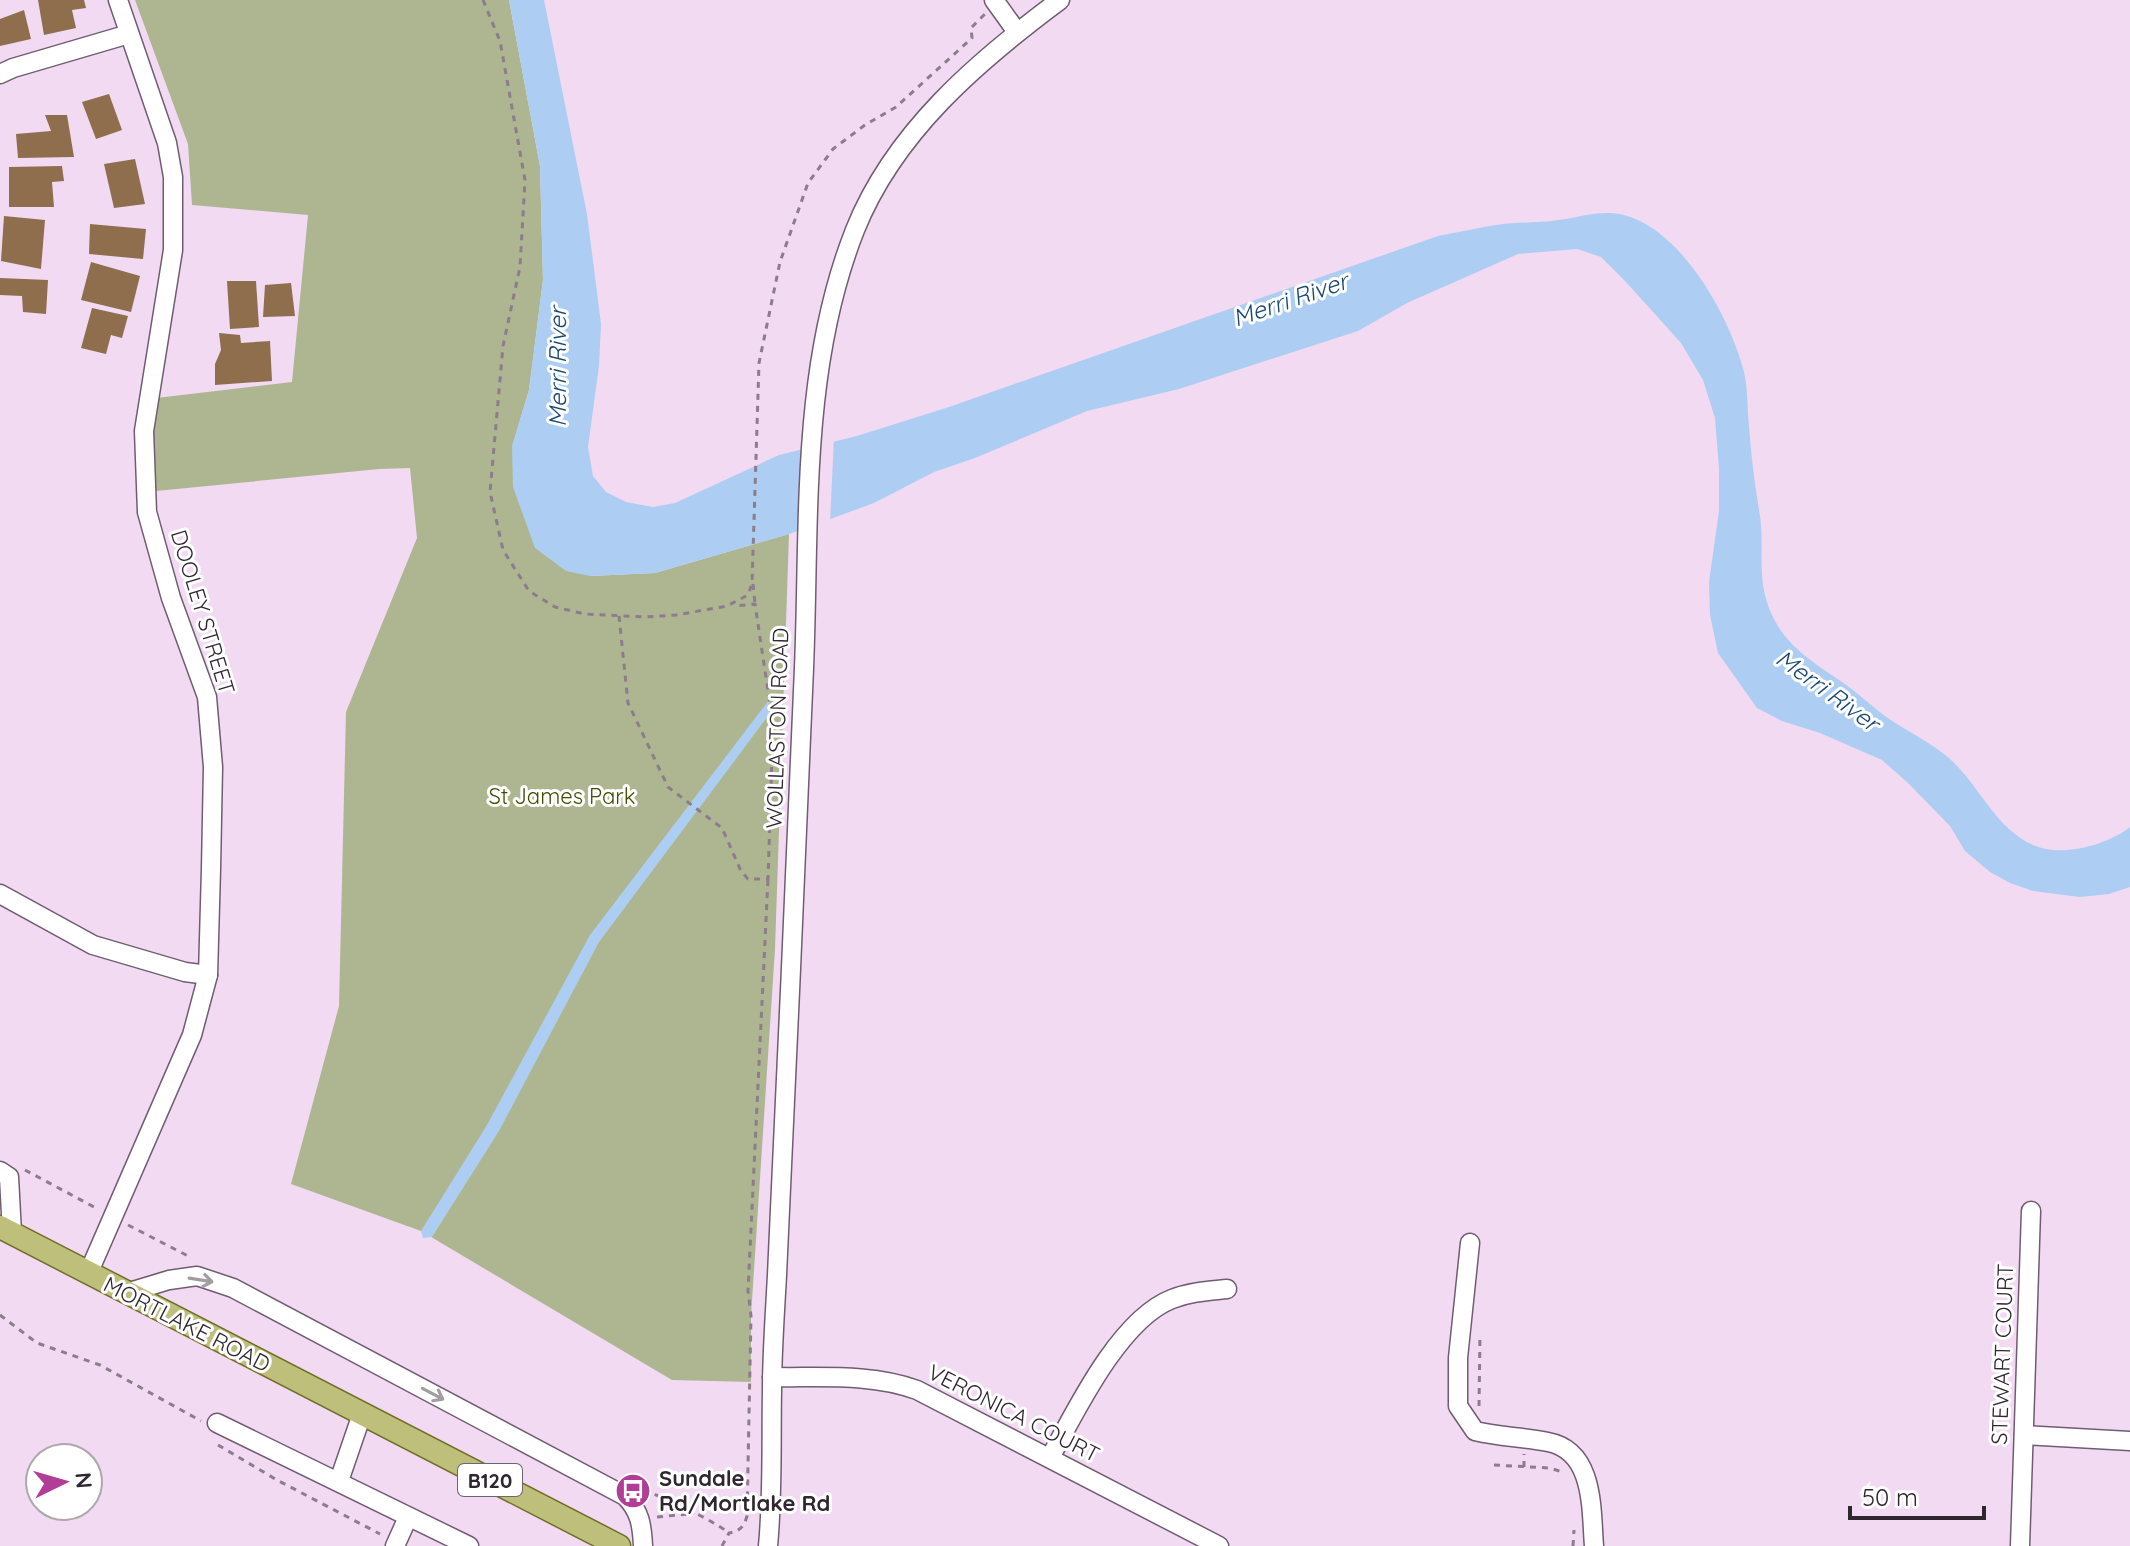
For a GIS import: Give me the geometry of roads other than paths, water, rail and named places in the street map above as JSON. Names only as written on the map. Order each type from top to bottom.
[{"type":"main road","name":"MORTLAKE ROAD","points":[[6,1230],[619,1546]]},
{"type":"street","name":"DOOLEY STREET","points":[[88,1274],[192,1035],[208,975],[213,767],[207,697],[171,598],[147,512],[144,431],[173,250],[173,177],[167,143],[118,0]]},
{"type":"street","name":"WOLLASTON ROAD","points":[[768,1546],[772,1377],[812,425],[824,337],[855,231],[882,175],[920,125],[966,76],[1060,0]]},
{"type":"street","points":[[995,2],[1017,32]]},
{"type":"street","points":[[0,74],[129,34]]},
{"type":"street","points":[[0,894],[93,945],[185,972],[208,975]]},
{"type":"street","name":"MORTLAKE ROAD","points":[[0,1171],[9,1177],[6,1230]]},
{"type":"street","name":"STEWART COURT","points":[[2020,1546],[2031,1211]]},
{"type":"street","points":[[1470,1243],[1458,1358],[1458,1406],[1475,1431],[1500,1438],[1551,1442],[1572,1454],[1585,1470],[1594,1546]]},
{"type":"street","points":[[126,1293],[169,1280],[197,1276],[233,1288],[625,1496],[634,1505],[641,1521],[643,1546]]},
{"type":"street","points":[[1050,1458],[1106,1361],[1147,1312],[1171,1299],[1194,1292],[1227,1289]]},
{"type":"street","name":"VERONICA COURT","points":[[772,1377],[892,1381],[917,1390],[1219,1546]]},
{"type":"street","points":[[339,1481],[362,1414]]},
{"type":"street","points":[[217,1423],[469,1546]]},
{"type":"street","points":[[2024,1435],[2130,1441]]},
{"type":"street","points":[[395,1546],[408,1517]]},
{"type":"water","name":"Merri River","points":[[509,0],[544,0],[587,214],[601,324],[599,366],[588,447],[593,476],[606,492],[626,502],[653,507],[675,503],[779,455],[857,436],[949,407],[1438,236],[1503,224],[1551,221],[1598,213],[1635,219],[1678,250],[1697,273],[1713,298],[1737,349],[1746,385],[1761,529],[1764,591],[1779,628],[1803,654],[1885,716],[1950,759],[1998,817],[2020,838],[2044,849],[2070,850],[2097,844],[2130,827],[2130,887],[2109,894],[2080,897],[2033,891],[2010,883],[1990,872],[1965,851],[1950,826],[1882,760],[1820,733],[1782,721],[1757,708],[1718,653],[1710,615],[1709,582],[1719,511],[1719,468],[1715,418],[1703,380],[1681,343],[1626,282],[1601,257],[1577,249],[1518,254],[1407,303],[1358,331],[1179,389],[1087,411],[934,472],[874,503],[789,534],[655,573],[590,576],[566,571],[535,548],[513,487],[512,446],[529,390],[543,280],[540,166]]},
{"type":"water","points":[[769,700],[771,712],[599,942],[499,1131],[432,1237],[423,1238],[421,1231],[487,1125],[590,935]]},
{"type":"place","name":"Sundale Rd/Mortlake Rd","points":[[633,1491]]},
{"type":"park label","name":"St James Park","points":[[562,796]]}]
